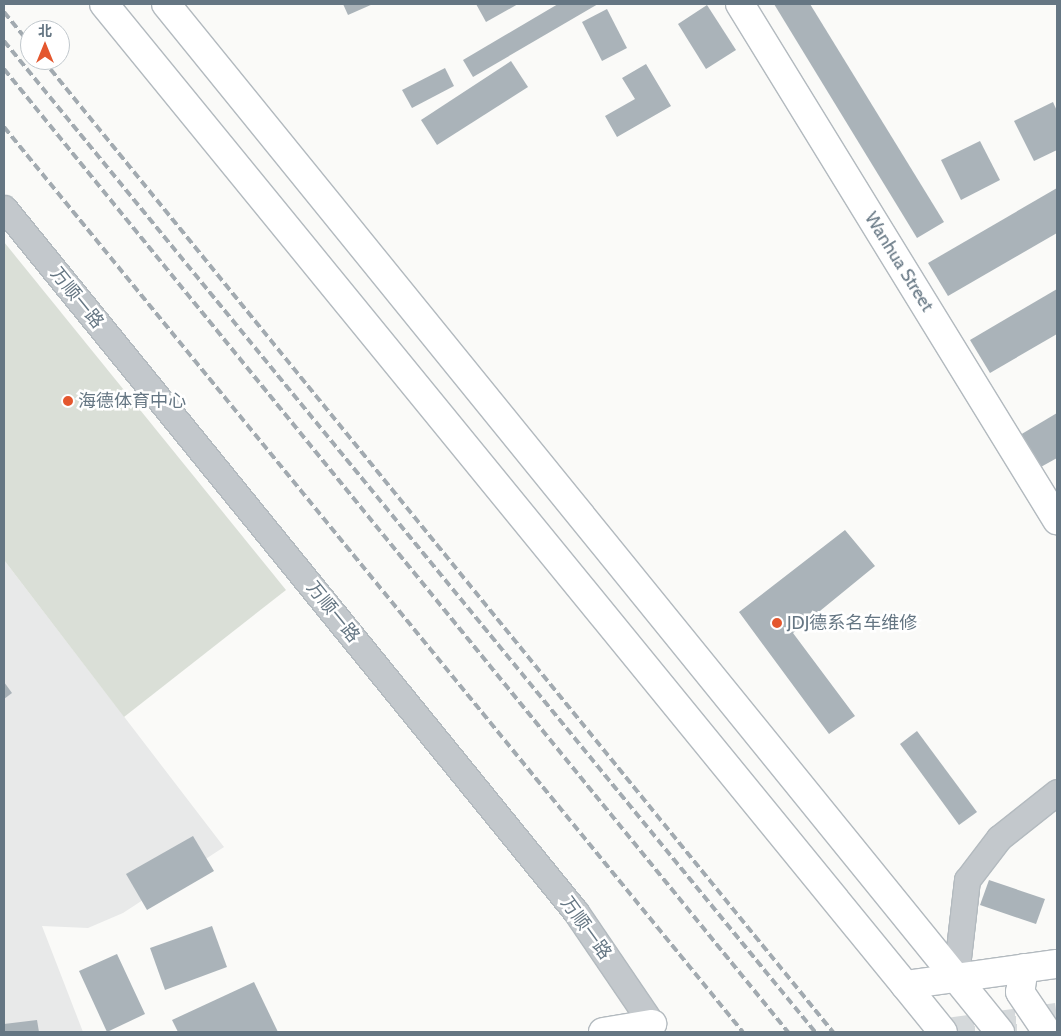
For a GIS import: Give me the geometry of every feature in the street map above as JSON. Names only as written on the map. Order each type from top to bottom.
[{"type":"street","points":[[104,4],[944,1032]]},
{"type":"street","points":[[166,4],[956,974],[1000,1032]]},
{"type":"street","name":"Wanhua Street","points":[[740,4],[1057,520]]},
{"type":"street","name":"万顺一路","points":[[4,208],[576,912],[660,1030]]},
{"type":"street","points":[[956,974],[967,880],[999,838],[1057,792]]},
{"type":"street","points":[[905,985],[956,974],[1057,964]]},
{"type":"street","points":[[1024,968],[1020,992],[1047,1032]]},
{"type":"street","points":[[603,1032],[660,1030]]},
{"type":"shaded area","name":"海德体育中心","points":[[4,242],[286,590],[124,717],[4,560]]},
{"type":"shaded area","points":[[4,560],[224,847],[123,913],[88,928],[42,926],[83,1032],[4,1032]]},
{"type":"building","points":[[343,4],[373,4],[348,15]]},
{"type":"building","points":[[476,4],[518,4],[486,22]]},
{"type":"building","points":[[558,4],[598,4],[473,77],[463,60]]},
{"type":"building","points":[[774,4],[810,4],[944,222],[917,238]]},
{"type":"building","points":[[707,5],[736,50],[706,69],[678,24]]},
{"type":"building","points":[[607,9],[627,48],[602,61],[582,22]]},
{"type":"building","points":[[511,61],[528,87],[437,145],[421,120]]},
{"type":"building","points":[[646,64],[671,106],[617,137],[605,116],[635,99],[622,78]]},
{"type":"building","points":[[445,68],[454,86],[412,108],[402,90]]},
{"type":"building","points":[[1053,102],[1057,111],[1057,150],[1034,161],[1014,121]]},
{"type":"building","points":[[980,141],[1000,180],[961,200],[941,160]]},
{"type":"building","points":[[1057,188],[1057,233],[948,296],[928,263]]},
{"type":"building","points":[[1057,289],[1057,334],[990,373],[970,340]]},
{"type":"building","points":[[1057,413],[1057,458],[1039,468],[1020,435]]},
{"type":"building","name":"JDJ德系名车维修","points":[[845,530],[875,566],[793,633],[855,716],[829,734],[739,612]]},
{"type":"building","points":[[4,682],[12,693],[4,699]]},
{"type":"building","points":[[917,731],[977,812],[959,825],[900,744]]},
{"type":"building","points":[[193,836],[214,871],[147,910],[126,874]]},
{"type":"building","points":[[989,880],[1045,899],[1036,924],[980,905]]},
{"type":"building","points":[[212,926],[227,967],[165,990],[150,948]]},
{"type":"building","points":[[117,954],[145,1014],[107,1032],[79,971]]},
{"type":"building","points":[[254,982],[278,1032],[178,1032],[172,1020]]},
{"type":"building","points":[[37,1020],[39,1032],[4,1032],[4,1024]]},
{"type":"tunnel","points":[[947,1032],[1057,1017]]},
{"type":"railway","points":[[4,12],[20,32]]},
{"type":"railway","points":[[4,41],[815,1032]]},
{"type":"railway","points":[[4,69],[788,1032]]},
{"type":"railway","points":[[51,70],[833,1032]]},
{"type":"railway","points":[[4,127],[743,1032]]},
{"type":"place","name":"海德体育中心","points":[[68,401]]},
{"type":"place","name":"JDJ德系名车维修","points":[[777,623]]}]
